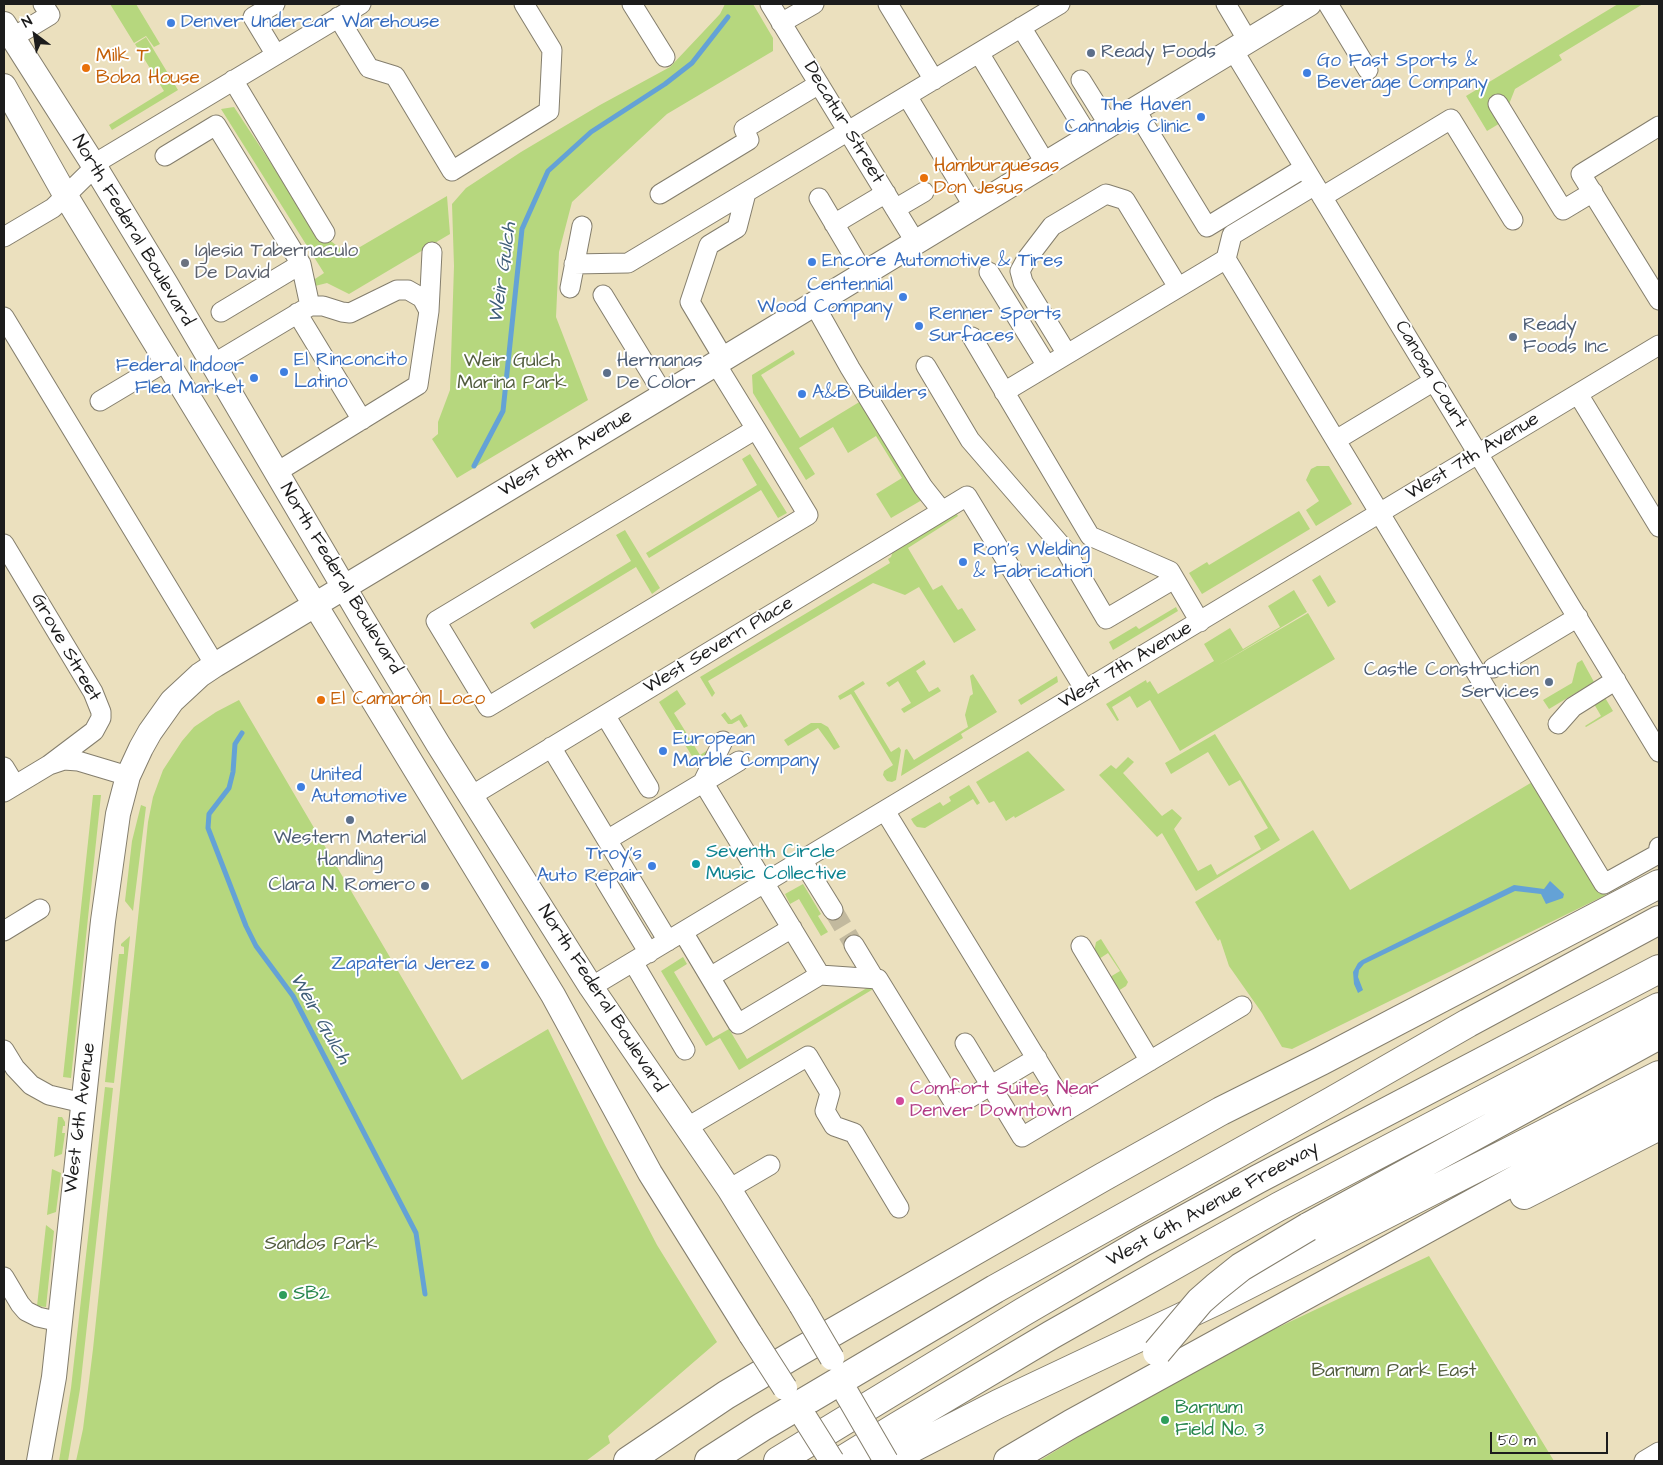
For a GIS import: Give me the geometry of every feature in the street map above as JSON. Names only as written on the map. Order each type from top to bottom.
[{"type":"highway","points":[[628,1461],[753,1379],[959,1259],[1221,1111],[1321,1061],[1659,884]]},
{"type":"highway","points":[[1321,1061],[1659,918]]},
{"type":"highway","points":[[709,1461],[762,1427],[995,1288],[1659,918]]},
{"type":"highway","name":"West 6th Avenue Freeway","points":[[778,1461],[1023,1312],[1143,1242],[1258,1179],[1659,969]]},
{"type":"highway","name":"West 6th Avenue Freeway","points":[[841,1461],[906,1420],[1051,1335],[1216,1242],[1659,1007]]},
{"type":"highway","points":[[1070,1424],[1138,1373],[1200,1301],[1241,1267],[1308,1227],[1659,1035]]},
{"type":"highway","points":[[887,1461],[998,1404],[1226,1296],[1659,1075]]},
{"type":"highway","points":[[1008,1461],[1070,1424],[1659,1101]]},
{"type":"highway","points":[[1204,1352],[1507,1204],[1659,1126]]},
{"type":"main road","name":"West 8th Avenue","points":[[128,776],[150,732],[172,701],[200,675],[215,665],[664,396],[1309,4]]},
{"type":"main road","name":"North Federal Boulevard","points":[[8,31],[94,167],[471,796],[591,987],[729,1189],[830,1351],[847,1394],[887,1461]]},
{"type":"main road","name":"North Federal Boulevard","points":[[4,86],[66,195],[544,980],[650,1173],[832,1461]]},
{"type":"main road","name":"West 6th Avenue","points":[[39,1461],[52,1386],[60,1322],[113,848],[118,814],[128,776]]},
{"type":"main road","points":[[544,980],[591,987]]},
{"type":"street","points":[[8,31],[50,15],[43,4]]},
{"type":"street","points":[[273,4],[253,17],[276,55]]},
{"type":"street","points":[[4,237],[53,208],[104,158],[276,55],[347,9],[368,68],[395,76],[452,171],[549,111],[552,50],[524,4]]},
{"type":"street","points":[[632,4],[665,57]]},
{"type":"street","name":"Decatur Street","points":[[770,4],[916,243]]},
{"type":"street","points":[[782,23],[814,4]]},
{"type":"street","points":[[888,4],[934,80]]},
{"type":"street","points":[[574,264],[628,263],[1060,4]]},
{"type":"street","name":"Canosa Court","points":[[1226,4],[1240,45],[1304,168],[1659,752]]},
{"type":"street","points":[[1328,4],[1368,70]]},
{"type":"street","points":[[1021,27],[1099,131]]},
{"type":"street","points":[[979,53],[1046,164]]},
{"type":"street","points":[[233,80],[326,233]]},
{"type":"street","points":[[1082,80],[1099,131]]},
{"type":"street","points":[[660,194],[750,140],[744,129],[819,84]]},
{"type":"street","points":[[907,96],[974,207]]},
{"type":"street","points":[[1498,104],[1564,210],[1593,192]]},
{"type":"street","points":[[1135,109],[1207,227],[1304,168]]},
{"type":"street","points":[[1004,392],[1226,259],[1232,235],[1451,119],[1513,220]]},
{"type":"street","points":[[165,156],[216,125],[301,264],[304,310],[362,420]]},
{"type":"street","points":[[1658,294],[1581,174],[1659,126]]},
{"type":"street","points":[[746,192],[737,228],[709,245],[690,302],[756,428],[808,515],[488,707],[436,621],[756,428]]},
{"type":"street","points":[[834,224],[890,201],[924,192]]},
{"type":"street","points":[[1067,354],[1023,282],[1020,270],[1052,226],[1106,194],[1124,200],[1178,288]]},
{"type":"street","points":[[819,198],[864,274]]},
{"type":"street","points":[[570,288],[582,226]]},
{"type":"street","points":[[277,472],[418,385],[429,311],[432,252]]},
{"type":"street","points":[[1226,259],[1604,884],[1658,854],[1659,847]]},
{"type":"street","points":[[221,312],[301,264]]},
{"type":"street","points":[[989,272],[1047,366]]},
{"type":"street","points":[[213,364],[304,310],[323,306],[350,313],[397,290],[408,290],[422,298],[429,311]]},
{"type":"street","points":[[603,295],[664,396]]},
{"type":"street","points":[[814,304],[904,458],[922,487],[942,511]]},
{"type":"street","points":[[4,317],[215,665]]},
{"type":"street","points":[[972,337],[1090,536],[1170,571],[1200,622]]},
{"type":"street","name":"West 7th Avenue","points":[[591,987],[1659,345]]},
{"type":"street","points":[[100,401],[167,360]]},
{"type":"street","points":[[926,366],[970,440],[1066,551],[1106,618],[1174,579]]},
{"type":"street","points":[[1336,440],[1434,381]]},
{"type":"street","points":[[1578,394],[1659,527]]},
{"type":"street","name":"West Severn Place","points":[[471,796],[967,496],[1085,690]]},
{"type":"street","name":"Grove Street","points":[[4,544],[93,692],[101,712],[101,718],[94,731],[49,764]]},
{"type":"street","points":[[1493,668],[1578,617]]},
{"type":"street","points":[[1558,724],[1573,707],[1616,680]]},
{"type":"street","points":[[605,715],[649,788]]},
{"type":"street","points":[[607,840],[703,782],[743,767],[729,742],[703,782]]},
{"type":"street","points":[[551,747],[607,840],[676,937],[710,977],[738,1024],[820,975],[878,978],[956,1106],[1037,1058]]},
{"type":"street","points":[[4,767],[9,788],[49,764],[64,760],[78,761],[128,776]]},
{"type":"street","points":[[703,782],[820,975]]},
{"type":"street","points":[[885,811],[1068,1110]]},
{"type":"street","points":[[802,860],[832,910]]},
{"type":"street","points":[[605,880],[649,953]]},
{"type":"street","points":[[4,931],[40,909]]},
{"type":"street","points":[[710,977],[792,928]]},
{"type":"street","points":[[854,945],[874,978]]},
{"type":"street","points":[[1081,946],[1150,1061]]},
{"type":"street","points":[[632,962],[685,1050]]},
{"type":"street","points":[[965,1043],[1022,1137],[1242,1006]]},
{"type":"street","points":[[4,1050],[15,1068],[31,1086],[49,1095],[83,1103]]},
{"type":"street","points":[[686,1128],[808,1056],[830,1093],[825,1111],[834,1126],[854,1133],[899,1208]]},
{"type":"street","points":[[729,1189],[770,1165]]},
{"type":"street","points":[[4,1277],[20,1304],[26,1310],[38,1317],[60,1322]]},
{"type":"street","points":[[1644,1461],[1659,1452]]},
{"type":"green space","points":[[110,4],[136,4],[160,44],[154,47],[146,36],[134,43]]},
{"type":"green space","name":"Weir Gulch Marina Park","points":[[725,4],[753,4],[773,38],[773,51],[667,114],[572,202],[559,252],[556,317],[588,400],[457,478],[432,439],[438,434],[438,422],[450,390],[454,266],[452,204],[466,188],[521,152],[600,105],[670,67],[720,14]]},
{"type":"green space","points":[[1618,4],[1643,4],[1559,55],[1562,60],[1515,89],[1502,122],[1487,131],[1466,96]]},
{"type":"green space","points":[[146,37],[178,90],[112,130],[109,125],[164,91],[135,44]]},
{"type":"green space","points":[[234,107],[307,218],[324,236],[348,254],[447,196],[450,234],[349,294],[327,283],[315,286],[312,281],[324,273],[221,109]]},
{"type":"green space","points":[[793,350],[795,354],[761,375],[800,438],[861,401],[922,500],[891,518],[876,494],[902,478],[876,436],[848,453],[833,427],[799,448],[815,474],[806,480],[753,393],[752,375]]},
{"type":"green space","points":[[750,454],[787,513],[778,518],[761,490],[649,558],[646,553],[757,485],[742,459]]},
{"type":"green space","points":[[1317,466],[1329,466],[1352,504],[1316,526],[1306,510],[1319,501],[1306,480],[1311,469]]},
{"type":"green space","points":[[955,511],[958,516],[908,548],[933,590],[942,585],[958,610],[962,608],[976,630],[954,643],[919,587],[905,595],[873,583],[708,681],[715,693],[712,697],[700,677],[890,563],[888,559],[891,557],[894,548]]},
{"type":"green space","points":[[1299,511],[1310,529],[1202,594],[1189,573],[1207,562],[1209,565]]},
{"type":"green space","points":[[625,530],[660,588],[652,594],[636,567],[534,629],[530,623],[631,561],[616,535]]},
{"type":"green space","points":[[1320,575],[1336,602],[1328,607],[1312,580]]},
{"type":"green space","points":[[1294,590],[1307,612],[1217,666],[1308,613],[1335,659],[1180,751],[1150,700],[1137,708],[1130,696],[1112,707],[1119,720],[1117,721],[1106,704],[1146,680],[1147,683],[1150,681],[1158,694],[1214,661],[1204,644],[1230,628],[1243,649],[1280,627],[1268,606]]},
{"type":"green space","points":[[1176,607],[1178,611],[1113,650],[1109,642],[1136,626],[1139,629]]},
{"type":"green space","points":[[924,660],[926,664],[916,671],[929,692],[938,687],[941,691],[904,713],[901,709],[911,703],[898,681],[889,687],[886,683]]},
{"type":"green space","points":[[1582,660],[1594,682],[1549,709],[1543,700],[1572,683],[1577,663]]},
{"type":"green space","points":[[973,674],[997,712],[961,734],[963,738],[901,776],[905,750],[907,749],[914,760],[968,727],[965,715],[970,696],[973,694],[970,676]]},
{"type":"green space","points":[[1057,676],[1058,682],[1021,705],[1018,700]]},
{"type":"green space","points":[[863,681],[865,684],[854,691],[891,752],[899,747],[901,750],[896,780],[892,782],[887,781],[883,775],[884,771],[893,765],[851,694],[840,700],[838,696]]},
{"type":"green space","points":[[677,690],[686,704],[674,713],[700,755],[711,748],[701,771],[659,702]]},
{"type":"green space","points":[[1601,691],[1613,711],[1586,727],[1601,716],[1590,697]]},
{"type":"green space","name":"Sandos Park","points":[[239,700],[462,1080],[548,1029],[657,1245],[717,1342],[608,1436],[610,1443],[586,1461],[76,1461],[83,1429],[93,1349],[148,822],[153,797],[163,770],[182,741],[194,727],[216,712]]},
{"type":"green space","points":[[725,712],[731,720],[741,714],[748,726],[744,728],[739,720],[728,724],[721,715]]},
{"type":"green space","points":[[811,723],[821,723],[828,727],[840,747],[834,750],[818,728],[788,746],[784,740]]},
{"type":"green space","points":[[1215,734],[1280,840],[1196,891],[1162,833],[1157,837],[1099,775],[1111,765],[1116,769],[1128,757],[1134,762],[1123,773],[1162,816],[1172,809],[1182,818],[1174,829],[1198,871],[1211,864],[1217,875],[1261,849],[1254,836],[1268,828],[1240,780],[1229,786],[1208,752],[1171,774],[1165,763]]},
{"type":"green space","points":[[1028,751],[1065,790],[1015,818],[1014,816],[1006,821],[994,801],[989,803],[976,782]]},
{"type":"green space","points":[[1534,781],[1606,895],[1292,1049],[1282,1047],[1262,1013],[1229,966],[1220,939],[1218,941],[1195,902],[1313,830],[1350,890]]},
{"type":"green space","points":[[969,785],[980,803],[977,805],[973,799],[925,828],[917,827],[914,824],[911,819],[940,802],[943,806],[951,801],[949,797]]},
{"type":"green space","points":[[93,795],[101,795],[71,1078],[63,1077]]},
{"type":"green space","points":[[141,805],[146,807],[133,911],[125,901],[132,841]]},
{"type":"green space","points":[[803,884],[821,914],[818,916],[828,932],[821,936],[799,899],[790,904],[785,894]]},
{"type":"green space","points":[[130,936],[114,1083],[105,1082],[119,954],[124,954],[124,947],[121,944]]},
{"type":"green space","points":[[1101,939],[1128,982],[1126,986],[1118,991],[1110,977],[1120,971],[1108,953],[1099,959],[1094,952],[1096,942]]},
{"type":"green space","points":[[683,957],[687,964],[674,972],[713,1038],[729,1029],[747,1059],[877,982],[875,988],[739,1070],[720,1038],[706,1046],[661,971]]},
{"type":"green space","points":[[105,1087],[113,1088],[80,1389],[68,1461],[59,1461],[71,1388]]},
{"type":"green space","points":[[58,1117],[62,1117],[65,1122],[62,1133],[65,1133],[62,1154],[54,1157]]},
{"type":"green space","points":[[52,1169],[61,1173],[56,1212],[47,1215]]},
{"type":"green space","points":[[46,1225],[54,1231],[46,1307],[37,1306]]},
{"type":"green space","name":"Barnum Park East","points":[[1429,1256],[1554,1461],[1039,1461],[1190,1369]]},
{"type":"water","points":[[1550,881],[1564,894],[1563,898],[1546,904],[1541,894],[1515,891],[1364,964],[1359,970],[1358,977],[1363,990],[1358,993],[1354,984],[1353,972],[1362,960],[1514,885],[1544,889]]},
{"type":"waterway","name":"Weir Gulch","points":[[474,466],[503,411],[522,229],[548,171],[591,132],[665,84],[692,63],[728,17]]},
{"type":"waterway","name":"Weir Gulch","points":[[242,733],[235,744],[233,772],[229,788],[209,814],[208,828],[246,926],[256,946],[293,996],[416,1233],[425,1294]]},
{"type":"tunnel","points":[[833,910],[854,945]]},
{"type":"place","name":"Denver Undercar Warehouse","points":[[171,23]]},
{"type":"place","name":"Ready Foods","points":[[1091,53]]},
{"type":"place","name":"Milk T Boba House","points":[[86,68]]},
{"type":"place","name":"Go Fast Sports & Beverage Company","points":[[1307,73]]},
{"type":"place","name":"The Haven Cannabis Clinic","points":[[1201,117]]},
{"type":"place","name":"Hamburguesas Don Jesus","points":[[924,178]]},
{"type":"place","name":"Encore Automotive & Tires","points":[[812,262]]},
{"type":"place","name":"Iglesia Tabernaculo De David","points":[[185,263]]},
{"type":"place","name":"Centennial Wood Company","points":[[903,297]]},
{"type":"place","name":"Renner Sports Surfaces","points":[[919,326]]},
{"type":"place","name":"Ready Foods Inc","points":[[1513,337]]},
{"type":"place","name":"El Rinconcito Latino","points":[[284,372]]},
{"type":"place","name":"Hermanas De Color","points":[[607,373]]},
{"type":"place","name":"Federal Indoor Flea Market","points":[[254,378]]},
{"type":"place","name":"A&B Builders","points":[[802,394]]},
{"type":"place","name":"Ron's Welding & Fabrication","points":[[963,562]]},
{"type":"place","name":"Castle Construction Services","points":[[1549,682]]},
{"type":"place","name":"El Camarón Loco","points":[[321,700]]},
{"type":"place","name":"European Marble Company","points":[[663,751]]},
{"type":"place","name":"United Automotive","points":[[301,787]]},
{"type":"place","name":"Western Material Handling","points":[[350,820]]},
{"type":"place","name":"Seventh Circle Music Collective","points":[[696,864]]},
{"type":"place","name":"Troy's Auto Repair","points":[[652,866]]},
{"type":"place","name":"Clara N. Romero","points":[[425,886]]},
{"type":"place","name":"Zapatería Jerez","points":[[485,965]]},
{"type":"place","name":"Comfort Suites Near Denver Downtown","points":[[900,1101]]},
{"type":"place","name":"SB2","points":[[283,1295]]},
{"type":"place","name":"Barnum Field No. 3","points":[[1165,1420]]}]
